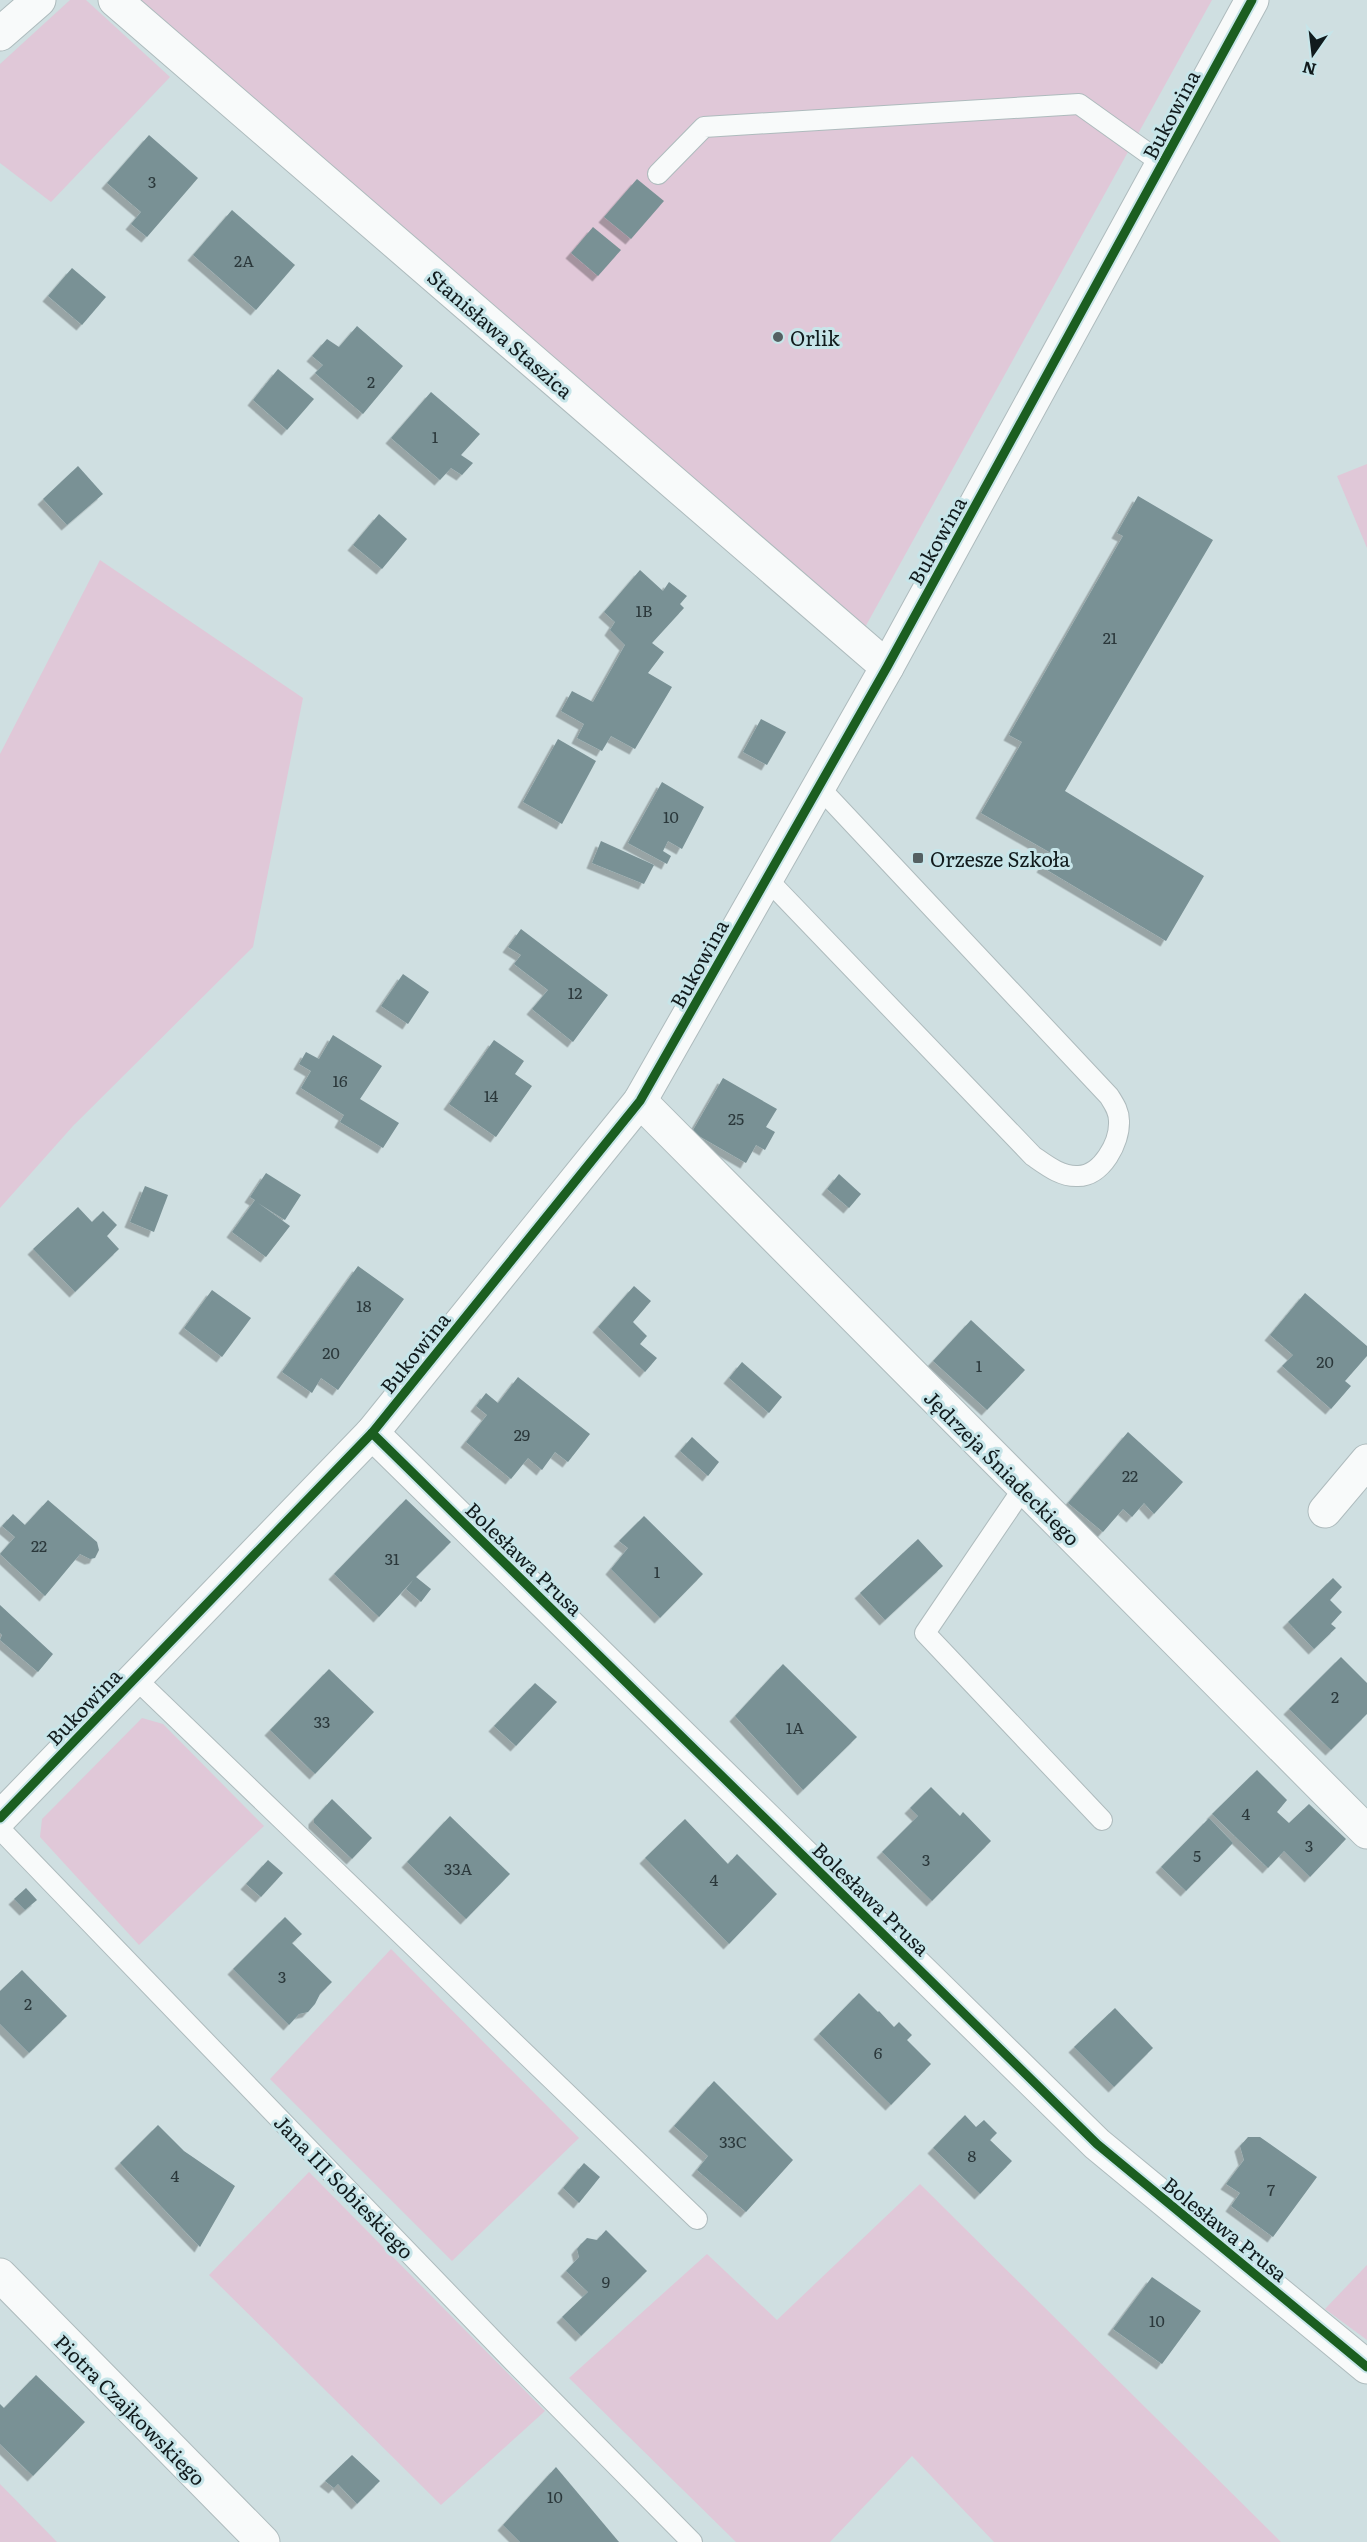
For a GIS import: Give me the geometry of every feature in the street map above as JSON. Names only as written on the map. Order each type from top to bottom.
[{"type":"street","points":[[0,34],[39,0]]},
{"type":"street","name":"Stanisława Staszica","points":[[115,0],[887,667]]},
{"type":"street","name":"Bukowina","points":[[0,1818],[372,1433],[640,1101],[887,667],[1252,0]]},
{"type":"street","name":"Jędrzeja Śniadeckiego","points":[[640,1101],[1367,1832]]},
{"type":"street","name":"Bolesława Prusa","points":[[372,1433],[1097,2144],[1367,2367]]},
{"type":"street","points":[[1325,1511],[1367,1461]]},
{"type":"street","name":"Piotra Czajkowskiego","points":[[0,2275],[263,2542]]},
{"type":"lane","points":[[658,174],[704,127],[1079,104],[1163,164]]},
{"type":"lane","points":[[766,878],[1033,1156],[1052,1170],[1078,1177],[1092,1172],[1107,1158],[1115,1141],[1119,1122],[1116,1107],[1108,1096],[818,786]]},
{"type":"lane","points":[[1024,1488],[926,1633],[1102,1820]]},
{"type":"lane","points":[[135,1678],[697,2219]]},
{"type":"lane","name":"Jana III Sobieskiego","points":[[0,1829],[514,2362],[692,2542]]},
{"type":"shaded area","points":[[70,0],[86,0],[170,77],[51,202],[0,163],[0,64]]},
{"type":"shaded area","points":[[115,0],[1212,0],[858,640]]},
{"type":"shaded area","points":[[1367,464],[1367,548],[1337,476]]},
{"type":"shaded area","points":[[100,560],[303,698],[253,947],[73,1126],[0,1208],[0,754]]},
{"type":"shaded area","points":[[142,1718],[163,1724],[264,1826],[139,1945],[40,1837],[42,1819]]},
{"type":"shaded area","points":[[391,1949],[579,2138],[452,2261],[270,2079]]},
{"type":"shaded area","points":[[309,2172],[545,2411],[441,2505],[209,2275]]},
{"type":"shaded area","points":[[920,2184],[1281,2542],[994,2542],[912,2456],[830,2542],[736,2542],[569,2378],[707,2254],[777,2320]]},
{"type":"shaded area","points":[[1367,2265],[1367,2340],[1325,2309]]},
{"type":"shaded area","points":[[0,2484],[57,2542],[0,2542]]},
{"type":"building","points":[[149,135],[198,178],[147,237],[131,224],[141,212],[107,183]]},
{"type":"building","points":[[637,179],[664,201],[631,239],[604,217]]},
{"type":"building","points":[[232,210],[295,265],[256,310],[193,255]]},
{"type":"building","points":[[593,227],[621,250],[598,276],[571,253]]},
{"type":"building","points":[[72,268],[106,297],[82,325],[48,296]]},
{"type":"building","points":[[357,326],[403,366],[363,414],[315,373],[323,365],[312,356],[327,339],[339,347]]},
{"type":"building","points":[[278,369],[314,399],[287,430],[253,400]]},
{"type":"building","points":[[431,392],[480,434],[461,455],[473,463],[462,475],[451,468],[440,480],[391,438]]},
{"type":"building","points":[[78,466],[103,494],[67,525],[43,499]]},
{"type":"building","points":[[1138,496],[1213,540],[1065,791],[1204,876],[1166,941],[1042,867],[1051,853],[981,813],[1022,742],[1009,735],[1123,536],[1117,533]]},
{"type":"building","points":[[379,514],[407,539],[382,569],[353,545]]},
{"type":"building","points":[[640,570],[663,591],[669,582],[687,596],[680,604],[684,608],[652,643],[664,652],[648,673],[672,687],[635,749],[611,736],[602,751],[577,738],[584,724],[561,711],[572,691],[593,702],[625,645],[610,630],[615,622],[604,612]]},
{"type":"building","points":[[761,719],[786,732],[767,765],[743,752]]},
{"type":"building","points":[[558,739],[596,761],[562,824],[523,802]]},
{"type":"building","points":[[662,782],[704,807],[682,849],[668,841],[663,851],[671,856],[667,864],[628,843]]},
{"type":"building","points":[[601,841],[654,865],[644,884],[592,863]]},
{"type":"building","points":[[521,929],[608,995],[573,1042],[532,1009],[548,990],[514,964],[521,955],[508,947]]},
{"type":"building","points":[[403,974],[429,992],[408,1024],[381,1006]]},
{"type":"building","points":[[333,1035],[382,1066],[360,1099],[399,1123],[383,1148],[340,1122],[344,1115],[301,1088],[311,1071],[299,1064],[306,1052],[319,1059]]},
{"type":"building","points":[[494,1040],[524,1061],[515,1074],[532,1086],[496,1137],[449,1104]]},
{"type":"building","points":[[723,1078],[777,1109],[766,1127],[775,1132],[765,1150],[756,1145],[746,1163],[692,1132]]},
{"type":"building","points":[[266,1173],[301,1195],[285,1220],[258,1203],[290,1226],[266,1257],[232,1232],[255,1200],[250,1197]]},
{"type":"building","points":[[839,1174],[861,1194],[849,1208],[827,1189]]},
{"type":"building","points":[[145,1186],[168,1195],[154,1232],[130,1222]]},
{"type":"building","points":[[78,1207],[92,1222],[103,1211],[117,1225],[107,1236],[119,1249],[75,1292],[33,1249]]},
{"type":"building","points":[[358,1266],[404,1299],[338,1390],[321,1378],[312,1393],[282,1372]]},
{"type":"building","points":[[634,1286],[651,1301],[633,1322],[647,1336],[640,1344],[657,1358],[645,1372],[598,1327]]},
{"type":"building","points":[[212,1290],[251,1318],[222,1357],[184,1328]]},
{"type":"building","points":[[1305,1293],[1367,1346],[1367,1356],[1345,1381],[1351,1386],[1331,1409],[1282,1366],[1293,1355],[1270,1335]]},
{"type":"building","points":[[971,1320],[1025,1370],[987,1410],[933,1361]]},
{"type":"building","points":[[742,1362],[782,1397],[769,1413],[729,1378]]},
{"type":"building","points":[[518,1377],[590,1434],[568,1462],[555,1452],[542,1470],[528,1458],[511,1479],[466,1442],[487,1415],[476,1406],[486,1393],[498,1403]]},
{"type":"building","points":[[1128,1432],[1183,1482],[1154,1514],[1144,1503],[1132,1517],[1123,1509],[1103,1532],[1068,1503]]},
{"type":"building","points":[[692,1437],[719,1462],[708,1476],[680,1451]]},
{"type":"building","points":[[406,1499],[451,1542],[416,1577],[431,1589],[421,1602],[406,1589],[413,1580],[379,1617],[334,1574]]},
{"type":"building","points":[[48,1500],[97,1542],[99,1550],[95,1558],[90,1559],[80,1554],[45,1596],[0,1554],[15,1537],[2,1526],[13,1514],[25,1525]]},
{"type":"building","points":[[644,1516],[703,1574],[660,1618],[611,1569],[628,1548],[619,1541]]},
{"type":"building","points":[[918,1539],[943,1566],[885,1620],[860,1593]]},
{"type":"building","points":[[1333,1578],[1342,1587],[1330,1600],[1342,1612],[1331,1624],[1336,1628],[1314,1649],[1288,1622]]},
{"type":"building","points":[[0,1605],[53,1654],[38,1672],[0,1640],[2,1635],[0,1633]]},
{"type":"building","points":[[1341,1657],[1367,1683],[1367,1714],[1331,1750],[1289,1709]]},
{"type":"building","points":[[783,1664],[857,1737],[803,1790],[735,1716]]},
{"type":"building","points":[[329,1669],[374,1712],[315,1774],[270,1730]]},
{"type":"building","points":[[535,1683],[557,1702],[516,1746],[494,1726]]},
{"type":"building","points":[[1257,1770],[1287,1800],[1277,1812],[1289,1823],[1309,1804],[1346,1839],[1310,1877],[1284,1851],[1268,1868],[1212,1814]]},
{"type":"building","points":[[931,1787],[960,1816],[963,1812],[991,1841],[932,1901],[882,1852],[918,1816],[910,1808]]},
{"type":"building","points":[[332,1799],[372,1838],[352,1859],[314,1823],[314,1819]]},
{"type":"building","points":[[450,1816],[510,1874],[466,1919],[407,1862]]},
{"type":"building","points":[[1209,1818],[1233,1843],[1186,1891],[1161,1867]]},
{"type":"building","points":[[685,1819],[728,1864],[737,1854],[777,1894],[729,1944],[645,1858]]},
{"type":"building","points":[[268,1860],[283,1873],[261,1897],[246,1884]]},
{"type":"building","points":[[26,1888],[37,1900],[25,1910],[14,1899]]},
{"type":"building","points":[[285,1917],[302,1934],[292,1943],[332,1982],[320,1994],[308,2012],[299,2014],[289,2025],[233,1969]]},
{"type":"building","points":[[22,1970],[67,2016],[29,2053],[0,2024],[0,1991]]},
{"type":"building","points":[[859,1993],[894,2027],[899,2022],[912,2035],[907,2040],[931,2064],[891,2105],[819,2034]]},
{"type":"building","points":[[1115,2008],[1153,2048],[1114,2087],[1074,2047]]},
{"type":"building","points":[[714,2081],[793,2160],[746,2212],[697,2170],[708,2156],[674,2126]]},
{"type":"building","points":[[965,2115],[976,2127],[984,2120],[997,2133],[990,2140],[1012,2161],[980,2194],[933,2148]]},
{"type":"building","points":[[158,2125],[184,2151],[235,2186],[200,2247],[120,2163]]},
{"type":"building","points":[[1248,2137],[1260,2137],[1317,2177],[1273,2237],[1231,2206],[1240,2193],[1226,2184],[1244,2160],[1240,2146]]},
{"type":"building","points":[[584,2163],[600,2177],[579,2203],[563,2188]]},
{"type":"building","points":[[606,2230],[647,2271],[581,2336],[562,2317],[588,2292],[566,2271],[579,2257],[577,2249],[581,2244],[587,2238],[597,2240]]},
{"type":"building","points":[[1152,2277],[1201,2311],[1162,2364],[1113,2329]]},
{"type":"building","points":[[36,2375],[85,2422],[33,2476],[0,2444],[0,2404],[4,2408]]},
{"type":"building","points":[[352,2455],[380,2481],[357,2504],[338,2484],[334,2488],[325,2481]]},
{"type":"building","points":[[556,2467],[619,2542],[520,2542],[503,2525]]},
{"type":"cycle path","points":[[0,1818],[372,1433],[640,1101],[887,667],[1252,0]]},
{"type":"cycle path","points":[[372,1433],[1097,2144],[1367,2367]]},
{"type":"place","name":"Orlik","points":[[778,337]]},
{"type":"place","name":"Orzesze Szkoła","points":[[918,858]]}]
